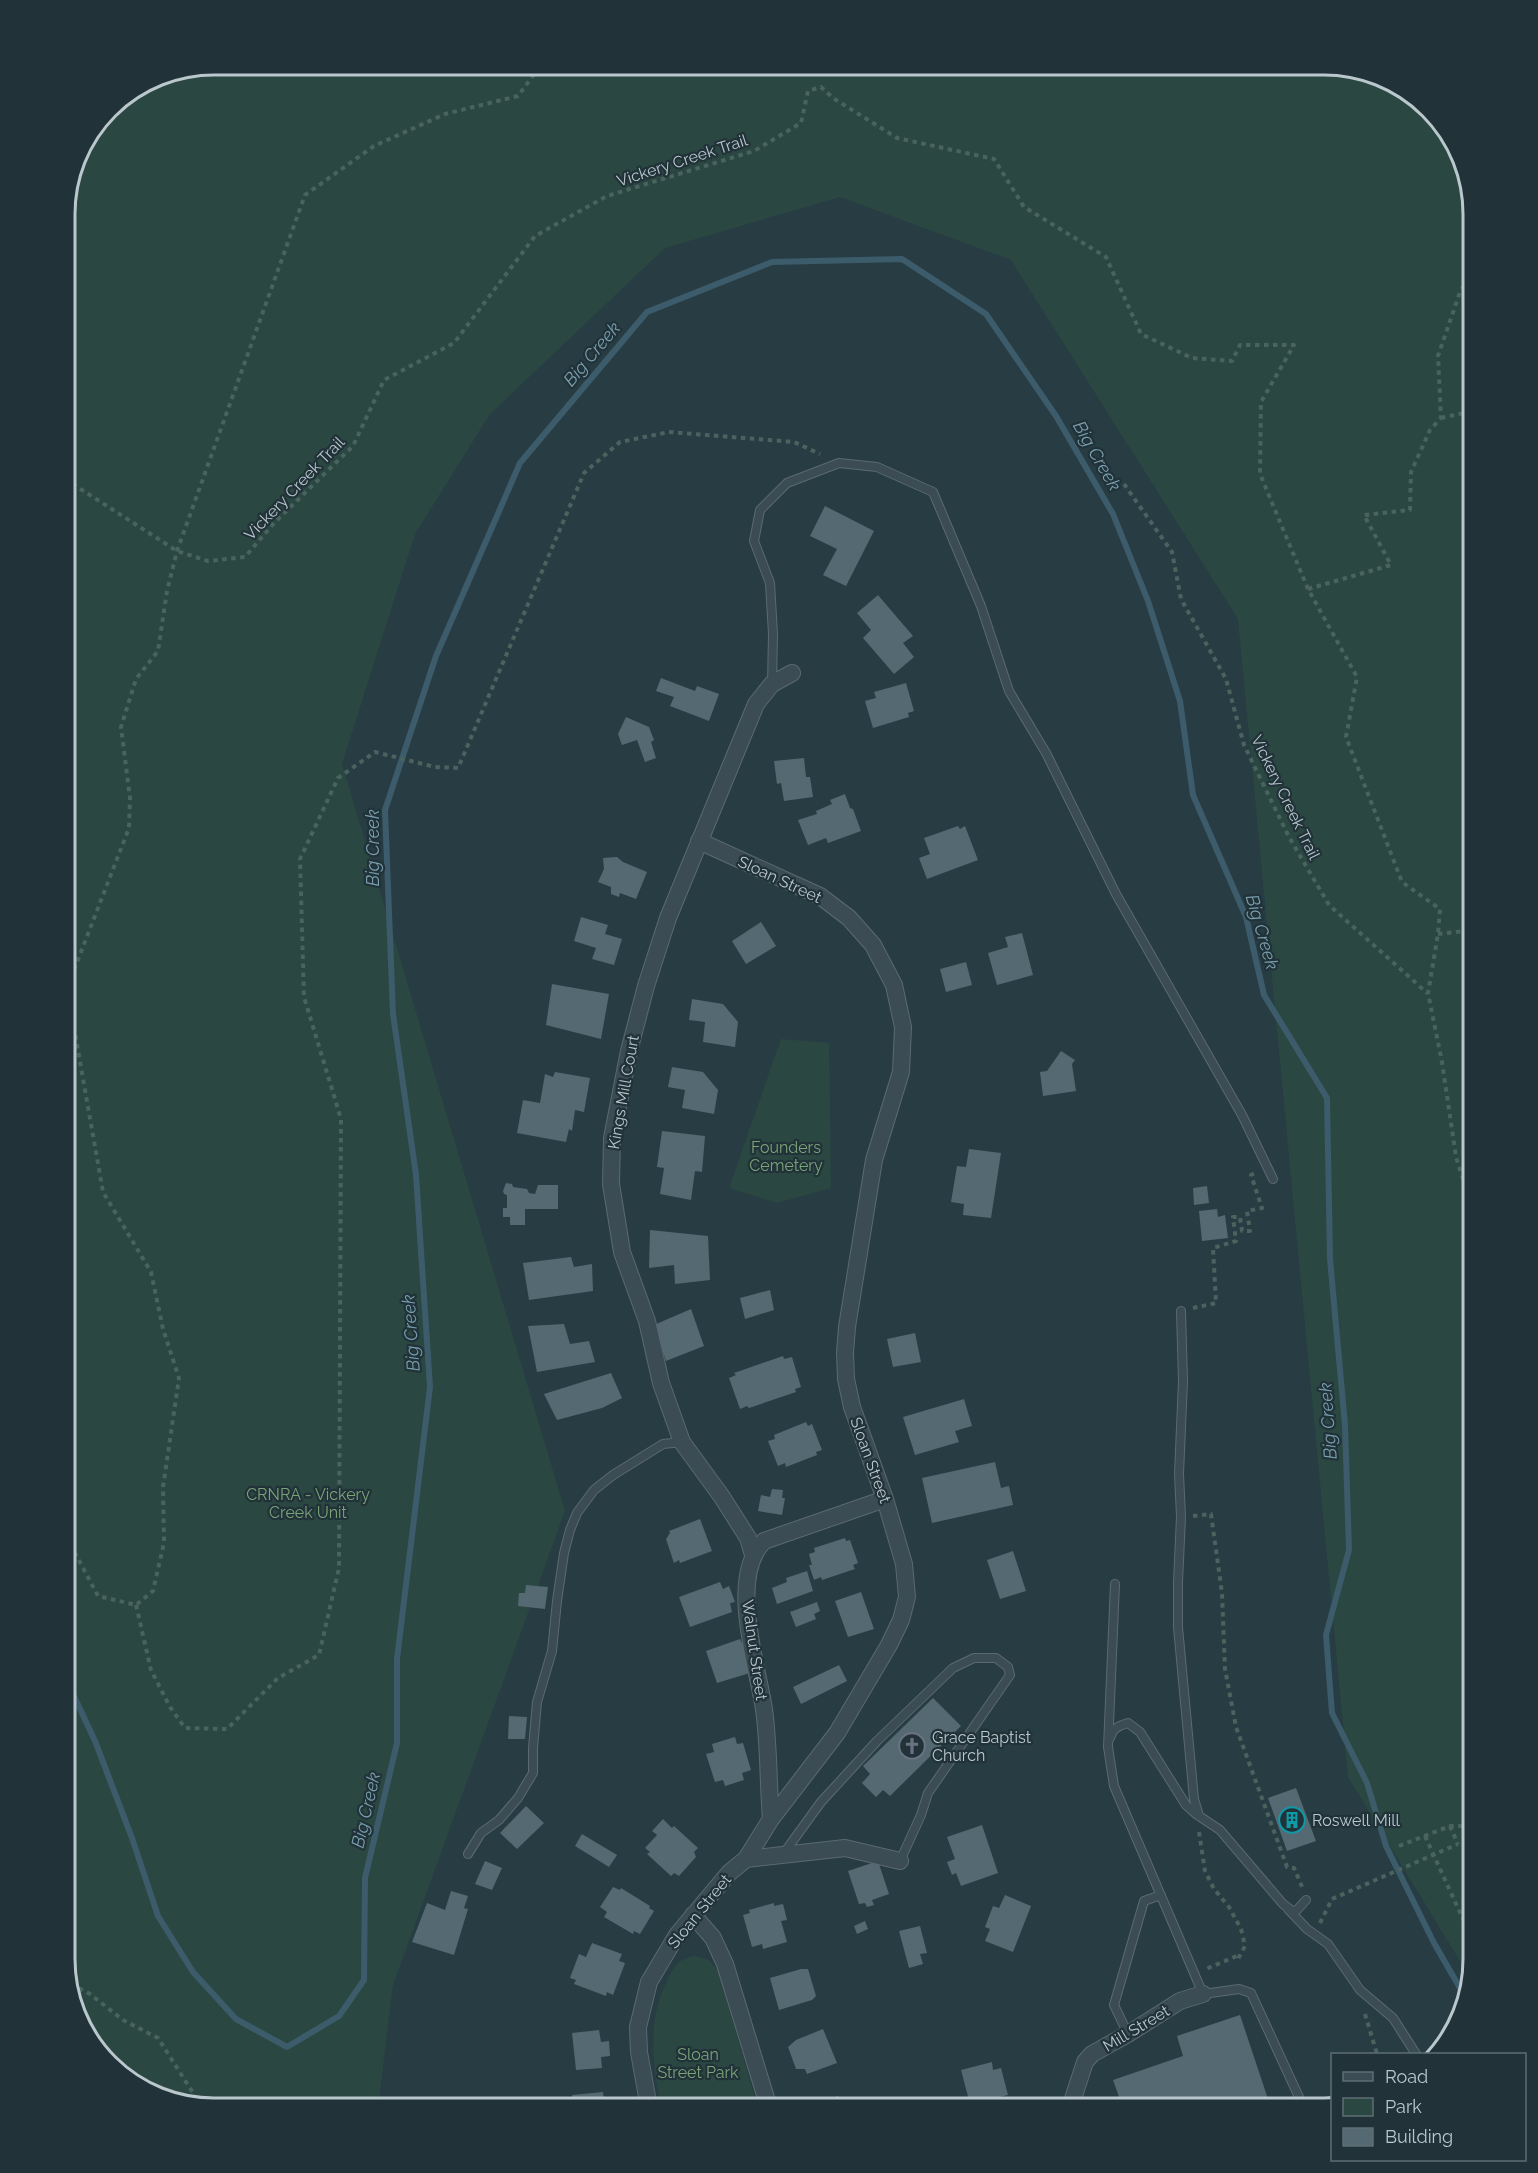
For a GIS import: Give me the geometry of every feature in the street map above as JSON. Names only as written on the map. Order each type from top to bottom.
[{"type":"street","name":"Kings Mill Court","points":[[753,1555],[743,1530],[682,1442],[661,1383],[647,1321],[622,1252],[611,1184],[612,1138],[629,1051],[645,986],[668,918],[756,704],[772,684],[792,673]]},
{"type":"street","name":"Sloan Street","points":[[647,2098],[639,2052],[638,2027],[650,1982],[663,1957],[693,1915],[729,1873],[746,1859],[771,1819],[837,1733],[901,1620],[907,1597],[904,1564],[885,1499],[852,1407],[846,1379],[845,1353],[847,1327],[874,1160],[902,1072],[903,1027],[894,984],[873,945],[849,918],[820,896],[699,841]]},
{"type":"street","points":[[753,1555],[764,1541],[885,1499]]},
{"type":"street","name":"Walnut Street","points":[[753,1555],[746,1587],[747,1621],[764,1710],[771,1819]]},
{"type":"street","points":[[746,1859],[845,1848],[900,1861]]},
{"type":"street","points":[[693,1915],[713,1938],[725,1964],[766,2098]]},
{"type":"street","name":"Mill Street","points":[[1073,2098],[1084,2062],[1092,2054],[1180,2001],[1203,1995]]},
{"type":"lane","points":[[772,684],[773,634],[770,583],[754,541],[760,510],[787,483],[839,463],[878,467],[933,492],[981,606],[1009,691],[1047,753],[1116,894],[1242,1115],[1273,1179]]},
{"type":"lane","points":[[1181,1311],[1184,1381],[1179,1474],[1181,1517],[1178,1628],[1194,1799],[1199,1816]]},
{"type":"lane","points":[[468,1854],[481,1833],[499,1820],[518,1798],[533,1773],[537,1702],[552,1651],[556,1601],[564,1553],[570,1530],[578,1513],[594,1490],[614,1475],[663,1444],[682,1442]]},
{"type":"lane","points":[[1115,1584],[1108,1748],[1114,1786],[1203,1995],[1239,1989],[1251,1994],[1299,2098]]},
{"type":"lane","points":[[783,1855],[821,1802],[869,1749],[953,1668],[974,1658],[996,1658],[1008,1667],[1010,1675],[928,1793],[921,1815],[900,1861]]},
{"type":"lane","points":[[1108,1748],[1112,1732],[1118,1726],[1128,1724],[1140,1732],[1186,1805],[1220,1830],[1283,1905],[1307,1929],[1328,1944],[1360,1990],[1393,2018],[1415,2053]]},
{"type":"lane","points":[[1128,2034],[1114,2005],[1144,1901],[1161,1895]]},
{"type":"lane","points":[[1283,1905],[1293,1911],[1298,1910],[1306,1900]]},
{"type":"path","points":[[75,967],[129,828],[130,798],[121,727],[136,679],[158,651],[167,591],[177,551],[305,195],[374,146],[445,114],[518,96],[534,75]]},
{"type":"path","name":"Vickery Creek Trail","points":[[75,485],[177,551],[208,561],[245,557],[274,523],[353,446],[384,380],[454,343],[535,236],[607,196],[754,151],[801,123],[808,91],[821,87],[833,98],[897,138],[994,159],[1024,207],[1106,257],[1141,334],[1192,358],[1232,361],[1240,345],[1294,345],[1261,402],[1260,474],[1308,589]]},
{"type":"path","points":[[1441,418],[1438,356],[1463,287]]},
{"type":"path","points":[[1463,413],[1441,418],[1430,430],[1411,472],[1410,510],[1364,515],[1391,565],[1308,589],[1357,677],[1346,737],[1402,882],[1440,909],[1428,993],[1442,1062],[1456,1157],[1463,1179]]},
{"type":"path","points":[[136,1605],[151,1670],[170,1707],[185,1728],[228,1729],[278,1678],[319,1655],[339,1568],[341,1119],[304,997],[300,859],[338,778],[375,752],[435,767],[458,768],[584,473],[621,442],[669,432],[794,442],[839,463]]},
{"type":"path","name":"Vickery Creek Trail","points":[[1124,484],[1172,552],[1181,600],[1226,679],[1244,745],[1288,837],[1329,905],[1428,993]]},
{"type":"path","points":[[1438,934],[1463,931]]},
{"type":"path","points":[[75,1033],[103,1192],[151,1272],[163,1329],[179,1378],[164,1487],[164,1543],[153,1591],[136,1605]]},
{"type":"path","points":[[1181,1311],[1216,1303],[1213,1248],[1236,1241],[1233,1217],[1240,1217],[1242,1231],[1250,1231],[1247,1211],[1263,1208],[1251,1175],[1268,1168]]},
{"type":"path","points":[[1181,1517],[1211,1514],[1222,1593],[1225,1669],[1236,1726],[1287,1867],[1294,1868],[1306,1900]]},
{"type":"path","points":[[75,1553],[98,1596],[136,1605]]},
{"type":"path","points":[[1195,1975],[1238,1956],[1238,1959],[1245,1946],[1241,1929],[1205,1871],[1200,1845],[1199,1816]]},
{"type":"path","points":[[1319,1923],[1332,1899],[1458,1844],[1450,1826]]},
{"type":"path","points":[[1399,1846],[1450,1826],[1463,1826]]},
{"type":"path","points":[[1425,1836],[1463,1919]]},
{"type":"path","points":[[78,1988],[90,1994],[123,2020],[158,2038],[195,2096]]},
{"type":"path","points":[[1362,2009],[1376,2053]]},
{"type":"green space","name":"CRNRA - Vickery Creek Unit","points":[[205,75],[1333,75],[1369,82],[1386,89],[1416,109],[1429,122],[1444,144],[1458,178],[1463,214],[1463,1966],[1348,1777],[1238,619],[1011,260],[840,197],[665,248],[490,414],[415,534],[342,764],[565,1511],[393,1985],[379,2098],[205,2098],[169,2091],[152,2084],[129,2069],[116,2057],[94,2029],[80,1995],[76,1977],[75,205],[80,178],[94,144],[109,122],[137,98],[152,89],[178,80]]},
{"type":"green space","name":"Founders Cemetery","points":[[781,1039],[829,1043],[831,1188],[777,1203],[729,1188]]},
{"type":"green space","name":"Sloan Street Park","points":[[694,1956],[709,1960],[718,1971],[755,2098],[659,2098],[653,2043],[656,2011],[670,1974],[675,1966],[684,1959]]},
{"type":"building","points":[[825,506],[874,531],[846,586],[823,575],[837,549],[810,536]]},
{"type":"building","points":[[878,595],[913,636],[903,643],[914,657],[894,674],[863,638],[871,630],[857,613]]},
{"type":"building","points":[[661,678],[695,691],[697,686],[719,694],[709,721],[670,706],[674,697],[656,691]]},
{"type":"building","points":[[906,683],[914,711],[908,713],[909,717],[873,728],[865,701],[876,698],[874,692]]},
{"type":"building","points":[[626,717],[649,727],[654,740],[651,742],[656,758],[645,762],[637,740],[622,745],[618,734]]},
{"type":"building","points":[[804,758],[806,777],[810,777],[813,797],[784,801],[781,783],[777,784],[774,761]]},
{"type":"building","points":[[845,794],[861,831],[828,843],[826,838],[808,845],[798,820],[817,814],[816,811],[832,804],[830,800]]},
{"type":"building","points":[[958,826],[960,829],[965,826],[978,860],[927,879],[919,858],[930,854],[924,838]]},
{"type":"building","points":[[617,857],[647,872],[636,899],[620,893],[619,897],[611,894],[611,887],[598,882],[604,869],[603,858]]},
{"type":"building","points":[[581,917],[608,925],[605,934],[622,939],[614,965],[592,959],[596,948],[574,941]]},
{"type":"building","points":[[761,922],[776,946],[746,964],[732,941]]},
{"type":"building","points":[[1022,933],[1033,975],[997,985],[988,953],[1008,947],[1005,937]]},
{"type":"building","points":[[966,962],[972,985],[946,992],[940,969]]},
{"type":"building","points":[[552,984],[609,994],[601,1039],[546,1025]]},
{"type":"building","points":[[692,999],[723,1004],[738,1022],[735,1047],[703,1042],[705,1022],[689,1020]]},
{"type":"building","points":[[1061,1051],[1075,1060],[1072,1064],[1076,1091],[1043,1096],[1040,1072],[1047,1071]]},
{"type":"building","points":[[672,1067],[703,1072],[718,1090],[714,1114],[682,1108],[685,1090],[668,1087]]},
{"type":"building","points":[[555,1072],[590,1078],[584,1112],[575,1110],[572,1131],[569,1129],[566,1142],[517,1133],[523,1100],[540,1103],[545,1074],[553,1077]]},
{"type":"building","points":[[662,1131],[705,1136],[702,1172],[695,1171],[691,1200],[660,1194],[664,1168],[657,1167]]},
{"type":"building","points":[[969,1149],[1001,1153],[991,1218],[963,1215],[964,1204],[951,1202],[957,1166],[966,1167]]},
{"type":"building","points":[[506,1183],[512,1184],[513,1187],[527,1189],[529,1193],[535,1194],[538,1185],[558,1185],[558,1209],[525,1209],[525,1225],[510,1225],[510,1217],[503,1217],[503,1208],[507,1208],[507,1195],[503,1191]]},
{"type":"building","points":[[1207,1186],[1209,1203],[1194,1205],[1193,1188]]},
{"type":"building","points":[[1217,1209],[1218,1217],[1225,1215],[1228,1238],[1202,1241],[1199,1211]]},
{"type":"building","points":[[650,1230],[708,1236],[710,1280],[675,1284],[674,1265],[649,1268]]},
{"type":"building","points":[[571,1257],[574,1267],[592,1264],[593,1291],[529,1300],[523,1263]]},
{"type":"building","points":[[770,1290],[774,1310],[745,1319],[740,1298]]},
{"type":"building","points":[[691,1309],[704,1346],[666,1361],[654,1325]]},
{"type":"building","points":[[564,1324],[570,1344],[589,1341],[595,1362],[537,1372],[528,1326]]},
{"type":"building","points":[[915,1333],[921,1362],[893,1367],[887,1339]]},
{"type":"building","points":[[783,1356],[784,1359],[792,1357],[801,1387],[795,1389],[796,1392],[740,1409],[729,1378],[736,1375],[734,1373]]},
{"type":"building","points":[[611,1373],[622,1398],[602,1408],[557,1420],[544,1394]]},
{"type":"building","points":[[964,1399],[972,1426],[955,1431],[959,1442],[915,1455],[903,1417]]},
{"type":"building","points":[[806,1422],[808,1426],[812,1424],[822,1450],[816,1452],[817,1455],[786,1467],[785,1463],[778,1466],[768,1441],[775,1439],[774,1435]]},
{"type":"building","points":[[995,1462],[1001,1488],[1009,1486],[1013,1505],[932,1523],[922,1478]]},
{"type":"building","points":[[772,1489],[783,1490],[782,1498],[785,1498],[782,1515],[758,1511],[761,1495],[770,1497]]},
{"type":"building","points":[[700,1519],[712,1551],[680,1563],[679,1560],[674,1563],[666,1539],[669,1531]]},
{"type":"building","points":[[845,1538],[846,1541],[850,1540],[858,1563],[853,1565],[855,1569],[822,1580],[821,1577],[814,1580],[809,1565],[812,1565],[809,1554],[815,1552],[814,1548]]},
{"type":"building","points":[[1013,1551],[1026,1591],[1000,1599],[987,1560]]},
{"type":"building","points":[[807,1571],[813,1591],[777,1604],[772,1588],[787,1582],[786,1578]]},
{"type":"building","points":[[720,1582],[723,1589],[729,1586],[735,1602],[730,1603],[732,1612],[690,1627],[679,1597]]},
{"type":"building","points":[[526,1585],[548,1587],[545,1609],[518,1606],[519,1593],[525,1593]]},
{"type":"building","points":[[861,1592],[874,1629],[848,1637],[835,1601]]},
{"type":"building","points":[[817,1602],[820,1611],[814,1614],[816,1619],[796,1627],[790,1612]]},
{"type":"building","points":[[740,1639],[742,1643],[748,1641],[753,1672],[717,1683],[706,1651]]},
{"type":"building","points":[[839,1665],[847,1681],[801,1704],[793,1687]]},
{"type":"building","name":"Grace Baptist Church","points":[[933,1698],[961,1726],[890,1796],[883,1790],[876,1797],[862,1783],[870,1774],[863,1766]]},
{"type":"building","points":[[509,1716],[527,1717],[525,1739],[508,1739]]},
{"type":"building","points":[[735,1737],[737,1744],[743,1743],[751,1770],[742,1773],[744,1780],[725,1786],[723,1780],[715,1782],[706,1754],[714,1752],[712,1744]]},
{"type":"building","name":"Roswell Mill","points":[[1296,1788],[1316,1841],[1287,1851],[1268,1798]]},
{"type":"building","points":[[526,1806],[544,1823],[517,1849],[500,1833]]},
{"type":"building","points":[[663,1819],[698,1848],[694,1852],[696,1857],[679,1876],[674,1873],[671,1876],[647,1854],[650,1852],[645,1848],[657,1835],[652,1831]]},
{"type":"building","points":[[982,1825],[998,1873],[961,1886],[956,1873],[952,1875],[947,1862],[955,1859],[947,1837]]},
{"type":"building","points":[[582,1834],[617,1855],[609,1867],[575,1846]]},
{"type":"building","points":[[485,1861],[502,1868],[492,1890],[475,1884]]},
{"type":"building","points":[[878,1861],[889,1894],[872,1900],[874,1905],[867,1907],[865,1903],[859,1904],[848,1871]]},
{"type":"building","points":[[613,1887],[620,1890],[621,1888],[650,1906],[649,1908],[654,1911],[640,1934],[634,1931],[633,1934],[604,1917],[607,1912],[600,1907]]},
{"type":"building","points":[[451,1891],[468,1896],[464,1908],[468,1909],[454,1955],[412,1942],[427,1903],[445,1910]]},
{"type":"building","points":[[1005,1895],[1031,1906],[1013,1952],[985,1941],[990,1929],[985,1927],[993,1906],[999,1908]]},
{"type":"building","points":[[774,1903],[774,1906],[783,1904],[787,1920],[781,1921],[787,1942],[763,1949],[762,1944],[752,1947],[743,1915],[750,1913],[749,1910]]},
{"type":"building","points":[[865,1921],[868,1929],[857,1934],[854,1926]]},
{"type":"building","points":[[920,1926],[927,1953],[920,1954],[923,1964],[909,1968],[899,1931]]},
{"type":"building","points":[[592,1943],[622,1954],[619,1961],[625,1963],[613,1995],[607,1992],[606,1996],[574,1984],[576,1980],[570,1978],[579,1954],[586,1957]]},
{"type":"building","points":[[808,1969],[816,1996],[812,2000],[779,2010],[770,1978]]},
{"type":"building","points":[[1240,2015],[1268,2098],[1119,2098],[1113,2080],[1183,2056],[1177,2036]]},
{"type":"building","points":[[823,2029],[837,2063],[807,2074],[805,2069],[796,2069],[788,2047],[796,2040]]},
{"type":"building","points":[[599,2030],[601,2042],[609,2041],[610,2056],[601,2057],[602,2068],[576,2070],[572,2033]]},
{"type":"building","points":[[992,2062],[993,2070],[1001,2068],[1008,2095],[995,2098],[968,2098],[961,2070]]},
{"type":"building","points":[[603,2092],[604,2098],[572,2098],[572,2095]]},
{"type":"waterway","name":"Big Creek","points":[[75,1698],[95,1741],[132,1838],[158,1916],[193,1972],[236,2019],[287,2047],[339,2016],[364,1980],[365,1878],[397,1743],[397,1659],[430,1387],[416,1175],[393,1014],[385,810],[436,656],[520,463],[647,312],[772,262],[902,259],[986,314],[1056,416],[1113,514],[1148,601],[1180,701],[1193,795],[1246,917],[1264,995],[1327,1098],[1330,1259],[1345,1425],[1349,1550],[1326,1635],[1332,1713],[1367,1783],[1386,1846],[1434,1943],[1460,1987]]},
{"type":"place","name":"Grace Baptist Church","points":[[912,1746]]},
{"type":"place","name":"Roswell Mill","points":[[1292,1820]]}]
